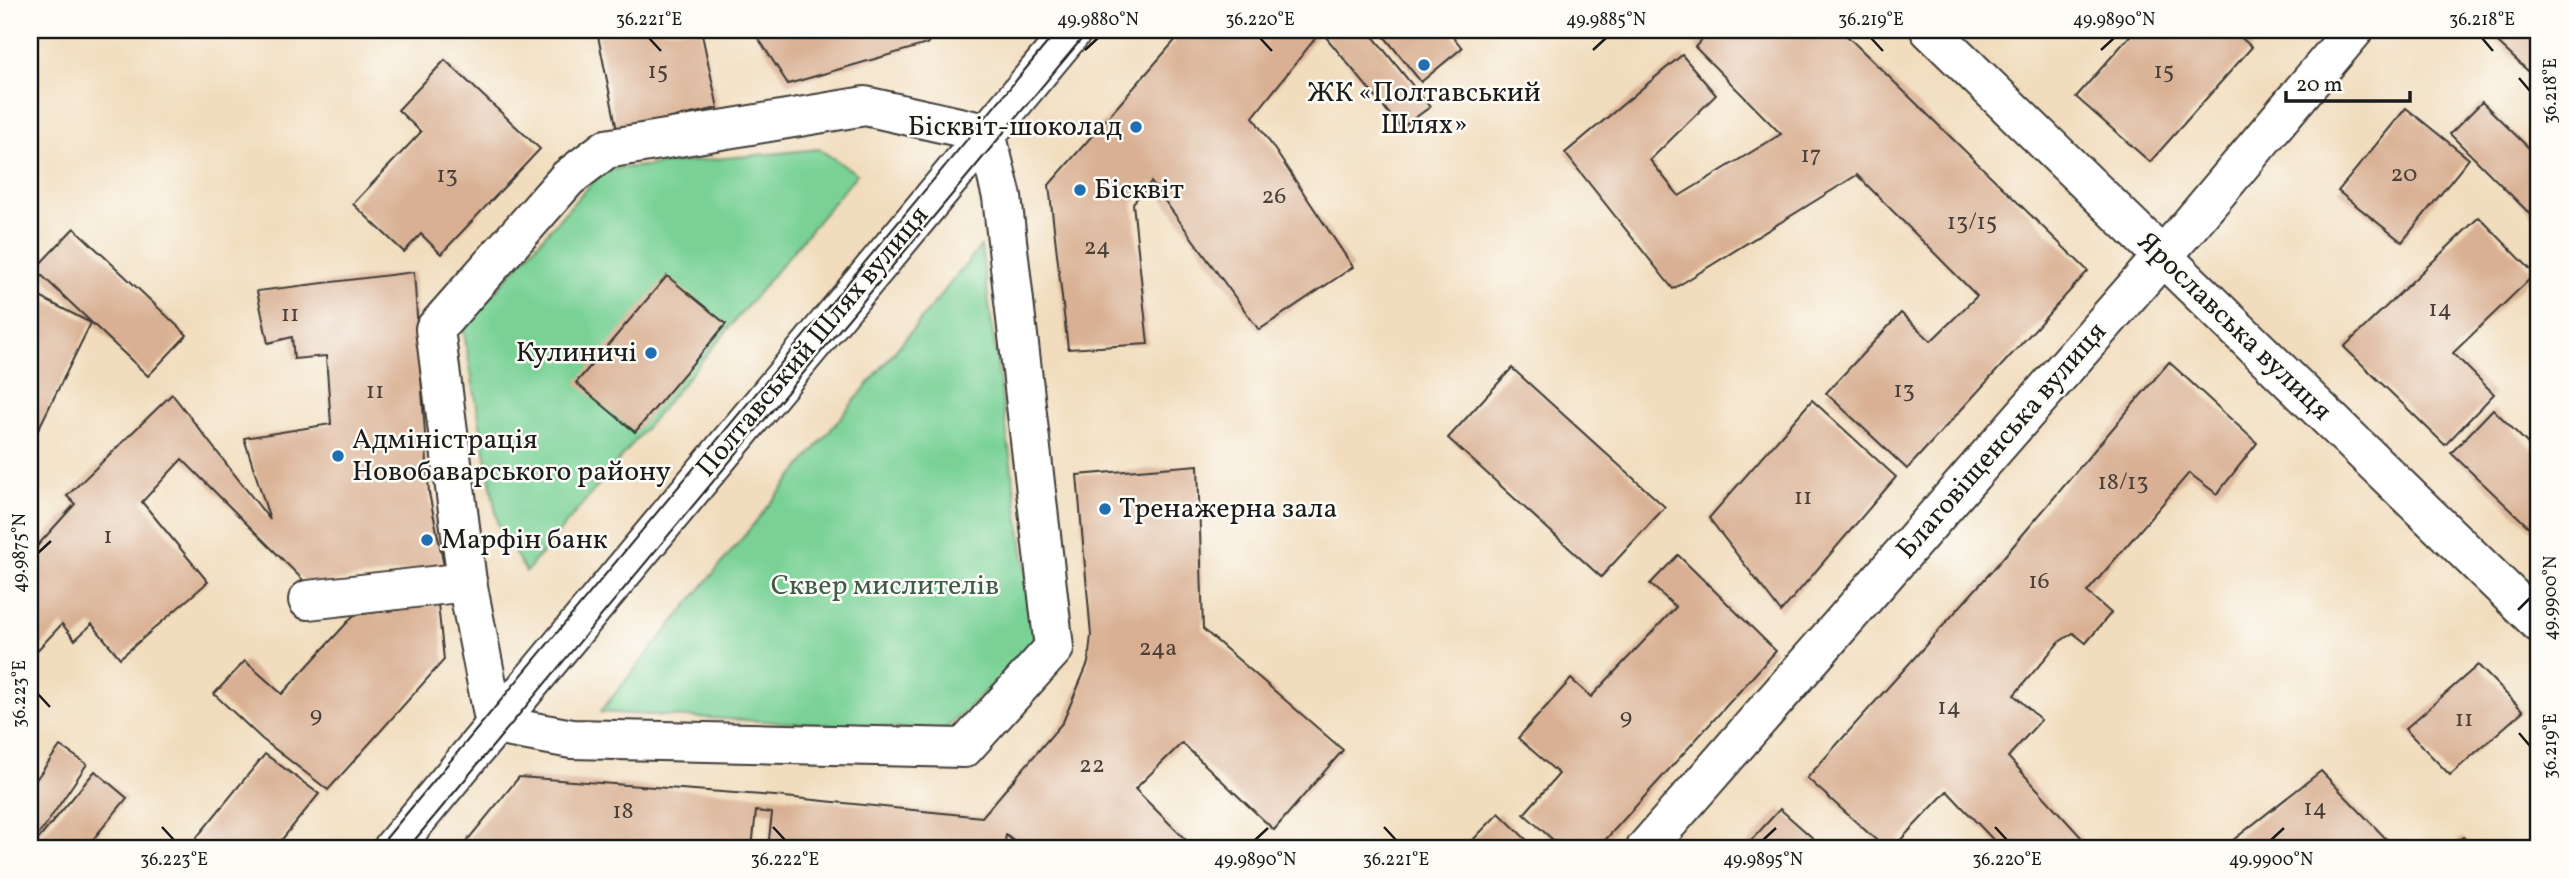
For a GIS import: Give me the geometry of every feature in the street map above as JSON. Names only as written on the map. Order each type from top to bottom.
[{"type":"street","name":"Полтавський Шлях вулиця","points":[[393,848],[1073,30]]},
{"type":"street","name":"Ярославська вулиця","points":[[1930,30],[2161,258],[2539,623]]},
{"type":"street","name":"Благовіщенська вулиця","points":[[1646,848],[2161,258],[2354,30]]},
{"type":"street","points":[[865,106],[986,134],[1002,197],[1054,648],[964,748],[572,739],[495,725],[467,582],[435,329],[568,178],[606,149],[865,106]]},
{"type":"street","points":[[308,600],[467,582]]},
{"type":"green space","points":[[819,149],[857,174],[526,572],[498,525],[463,327],[603,170]]},
{"type":"green space","name":"Сквер мислителів","points":[[981,246],[1036,644],[943,731],[600,712]]},
{"type":"building","points":[[627,30],[701,30],[718,108],[617,130],[598,36]]},
{"type":"building","points":[[753,30],[938,30],[927,44],[788,84]]},
{"type":"building","points":[[1184,30],[1368,30],[1430,107],[1401,128],[1321,31],[1253,117],[1353,267],[1259,330],[1151,182],[1133,203],[1148,344],[1068,349],[1049,185]]},
{"type":"building","name":"ЖК «Полтавський Шлях»","points":[[1379,30],[1448,30],[1462,48],[1421,82]]},
{"type":"building","points":[[1711,30],[1841,30],[2088,271],[1907,469],[1826,393],[1901,313],[1931,341],[1977,296],[1857,175],[1673,289],[1565,153],[1682,55],[1716,95],[1650,160],[1679,196],[1781,134],[1695,47]]},
{"type":"building","points":[[2135,30],[2232,30],[2252,47],[2150,162],[2076,97]]},
{"type":"building","points":[[2484,30],[2539,30],[2539,60],[2528,71]]},
{"type":"building","points":[[445,60],[540,149],[441,254],[421,234],[404,252],[353,204],[421,132],[398,110]]},
{"type":"building","points":[[2482,102],[2539,158],[2539,223],[2450,134]]},
{"type":"building","points":[[2406,108],[2469,159],[2402,242],[2338,191]]},
{"type":"building","points":[[2479,217],[2535,274],[2453,353],[2494,394],[2445,445],[2344,347]]},
{"type":"building","points":[[74,228],[187,335],[148,376],[35,269]]},
{"type":"building","points":[[414,272],[429,493],[444,566],[305,585],[182,459],[142,502],[208,582],[120,658],[92,624],[75,640],[62,624],[30,658],[30,554],[75,504],[67,496],[172,394],[270,520],[244,438],[331,424],[326,356],[294,359],[292,337],[268,343],[257,291]]},
{"type":"building","name":"Кулиничі","points":[[667,276],[726,324],[635,432],[576,383]]},
{"type":"building","points":[[30,292],[91,323],[30,446]]},
{"type":"building","points":[[2169,362],[2257,443],[2217,494],[2189,473],[2087,592],[2111,613],[2086,643],[2073,633],[2059,642],[2014,695],[2041,720],[2008,757],[2091,848],[2001,848],[1947,791],[1893,848],[1885,848],[1807,778],[1991,572]]},
{"type":"building","points":[[1512,368],[1665,507],[1601,577],[1448,438]]},
{"type":"building","points":[[1812,400],[1896,477],[1781,612],[1709,518]]},
{"type":"building","points":[[2493,409],[2539,455],[2539,527],[2534,532],[2451,453]]},
{"type":"building","points":[[1198,465],[1203,629],[1343,750],[1274,830],[1182,743],[1135,789],[1187,841],[1181,848],[1022,848],[1006,835],[1004,848],[768,848],[772,813],[756,811],[752,848],[461,848],[519,777],[775,796],[982,817],[1063,722],[1088,663],[1091,635],[1077,475]]},
{"type":"building","points":[[1678,555],[1776,651],[1598,848],[1562,848],[1524,814],[1559,774],[1518,738],[1571,679],[1591,697],[1676,607],[1650,584]]},
{"type":"building","points":[[438,604],[444,660],[328,790],[262,739],[214,694],[245,661],[282,694],[354,615]]},
{"type":"building","points":[[2478,665],[2523,711],[2450,775],[2405,729]]},
{"type":"building","points":[[60,746],[87,764],[43,829],[30,843],[30,788]]},
{"type":"building","points":[[265,754],[319,794],[275,848],[188,848]]},
{"type":"building","points":[[95,771],[127,798],[86,848],[31,848]]},
{"type":"building","points":[[2321,771],[2395,848],[2223,848]]},
{"type":"building","points":[[1780,809],[1824,848],[1744,848]]},
{"type":"building","points":[[1499,813],[1535,848],[1465,848]]},
{"type":"building","points":[[2463,837],[2474,848],[2447,848]]},
{"type":"tram line","points":[[378,848],[1058,30]]},
{"type":"tram line","points":[[408,848],[1089,30]]},
{"type":"place","name":"ЖК «Полтавський Шлях»","points":[[1424,65]]},
{"type":"place","name":"Бісквіт-шоколад","points":[[1136,127]]},
{"type":"place","name":"Бісквіт","points":[[1080,190]]},
{"type":"place","name":"Кулиничі","points":[[651,353]]},
{"type":"place","name":"Адміністрація Новобаварського району","points":[[338,456]]},
{"type":"place","name":"Тренажерна зала","points":[[1105,509]]},
{"type":"place","name":"Марфін банк","points":[[427,540]]}]
